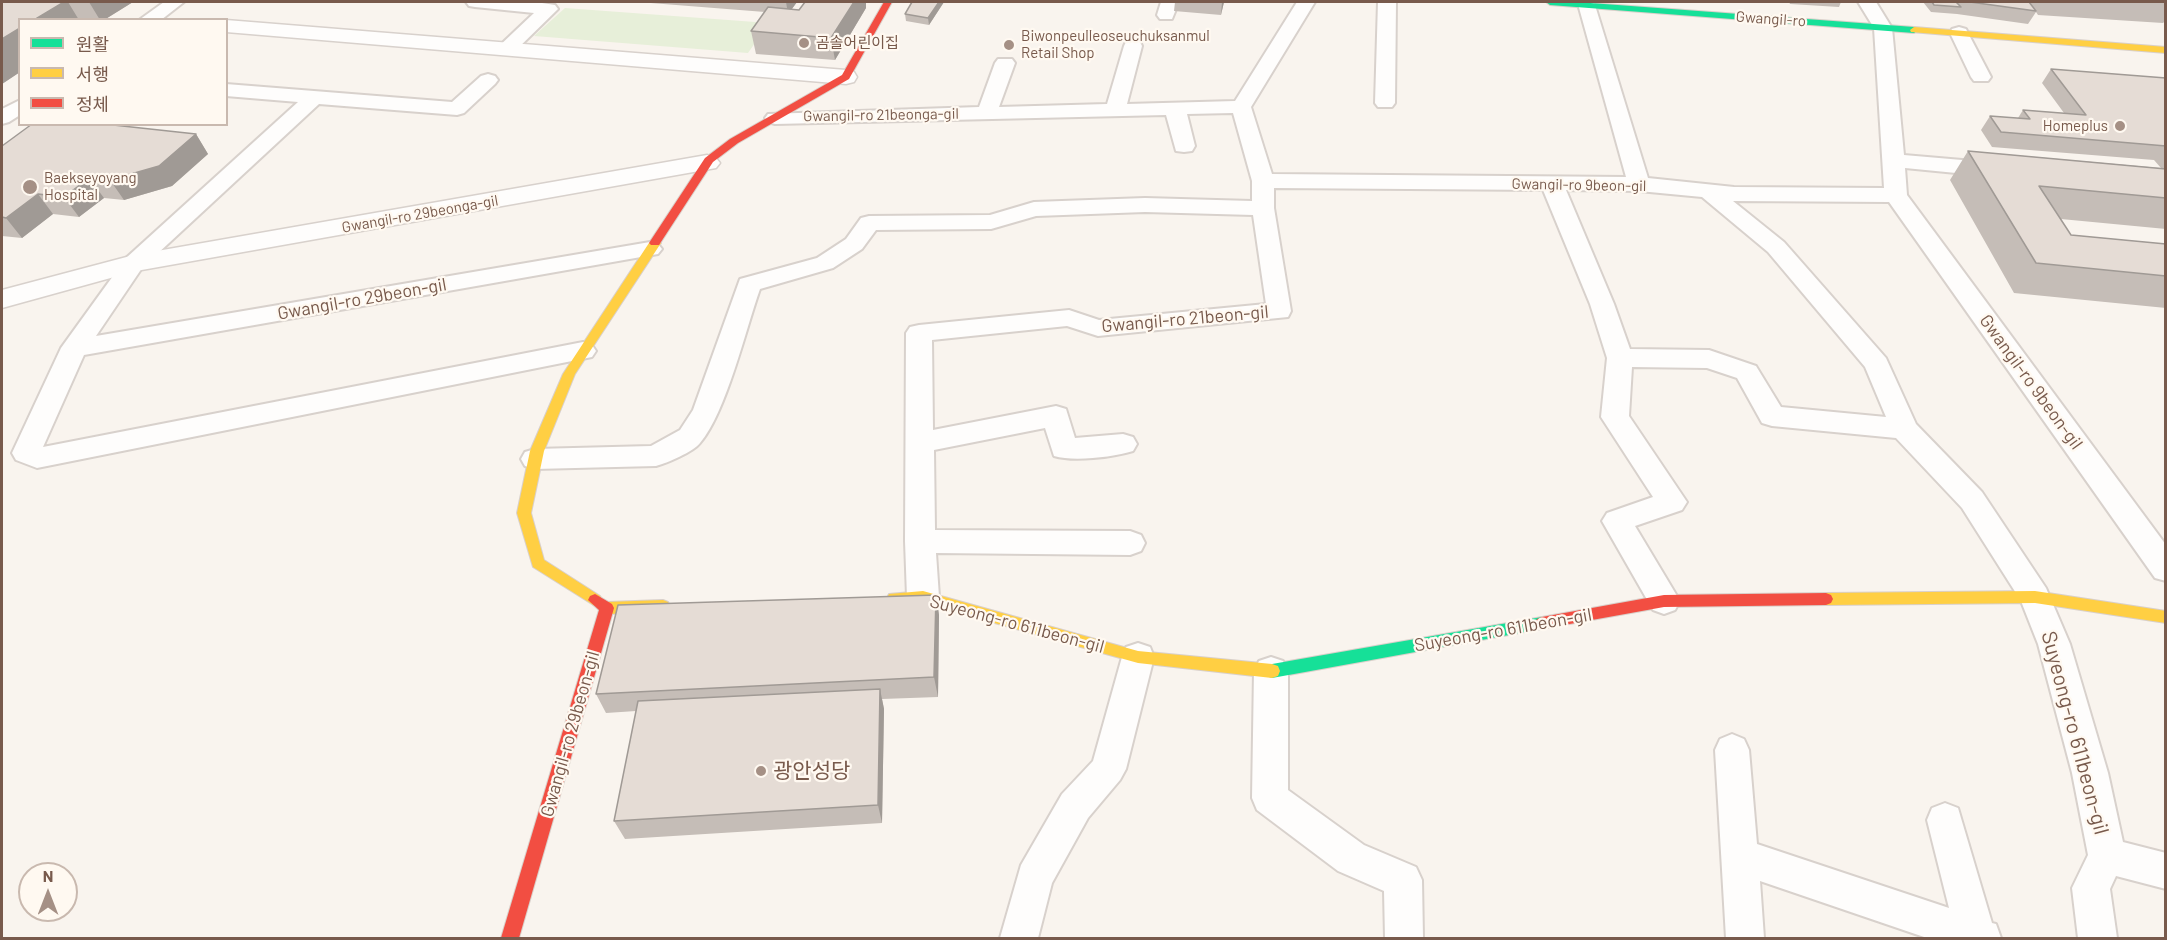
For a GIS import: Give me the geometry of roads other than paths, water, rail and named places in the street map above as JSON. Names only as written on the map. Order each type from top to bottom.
[{"type":"street","points":[[677,606],[607,608],[538,564],[524,513],[535,459],[568,374],[707,163],[734,141],[846,77],[888,2]]},
{"type":"street","name":"Gwangil-ro","points":[[1550,2],[2166,50]]},
{"type":"street","points":[[228,19],[506,49],[846,77]]},
{"type":"street","name":"Gwangil-ro 29beonga-gil","points":[[2,299],[134,263],[707,163]]},
{"type":"street","name":"Suyeong-ro 611beon-gil","points":[[876,599],[923,597],[1138,657],[1270,671],[1664,601],[2035,597],[2166,617]]},
{"type":"street","name":"Gwangil-ro 29beon-gil","points":[[510,939],[607,608]]},
{"type":"lane","points":[[151,18],[175,2]]},
{"type":"lane","points":[[476,2],[549,9],[506,49]]},
{"type":"lane","points":[[1241,107],[1306,2]]},
{"type":"lane","points":[[1385,103],[1387,2]]},
{"type":"lane","points":[[1867,2],[1883,27]]},
{"type":"lane","points":[[1586,3],[1638,184]]},
{"type":"lane","name":"Gwangil-ro 9beon-gil","points":[[1883,27],[1896,195],[2166,569]]},
{"type":"lane","points":[[1959,33],[1981,77]]},
{"type":"lane","points":[[1115,110],[1132,46]]},
{"type":"lane","points":[[987,113],[1005,63]]},
{"type":"lane","points":[[228,90],[457,109],[488,80]]},
{"type":"lane","name":"Gwangil-ro 29beonga-gil","points":[[315,97],[134,263],[74,348],[26,453],[37,458],[583,351]]},
{"type":"lane","points":[[2,118],[18,107]]},
{"type":"lane","name":"Gwangil-ro 21beonga-gil","points":[[775,118],[1241,107]]},
{"type":"lane","name":"Gwangil-ro 21beon-gil","points":[[923,597],[920,541],[919,333],[1069,318],[1098,328],[1280,311],[1263,208],[1263,181],[1241,107]]},
{"type":"lane","points":[[1175,108],[1184,146]]},
{"type":"lane","points":[[1892,160],[2023,173]]},
{"type":"lane","name":"Gwangil-ro 9beon-gil","points":[[1263,181],[1638,184],[1734,194],[1896,195]]},
{"type":"lane","points":[[1552,184],[1602,304],[1620,358],[1615,417],[1672,502],[1617,521],[1664,601]]},
{"type":"lane","name":"Suyeong-ro 611beon-gil","points":[[1709,192],[1776,247],[1877,364],[1904,429],[1972,500],[2035,597],[2060,666],[2090,773],[2107,856],[2091,888],[2098,939]]},
{"type":"lane","points":[[535,459],[656,456],[690,437],[706,410],[749,284],[825,263],[854,244],[868,223],[991,222],[1034,209],[1145,205],[1263,208]]},
{"type":"lane","name":"Gwangil-ro 29beon-gil","points":[[74,348],[650,249]]},
{"type":"lane","points":[[1620,358],[1709,359],[1747,372],[1772,416],[1904,429]]},
{"type":"lane","points":[[919,443],[1056,416],[1064,449],[1123,444]]},
{"type":"lane","points":[[920,541],[1130,543]]},
{"type":"lane","points":[[1019,939],[1034,878],[1076,806],[1108,769],[1138,657]]},
{"type":"lane","points":[[1270,671],[1270,798],[1351,858],[1403,880],[1404,939]]},
{"type":"lane","points":[[1732,750],[1745,939]]},
{"type":"lane","points":[[1945,820],[1979,937]]},
{"type":"lane","points":[[1739,856],[1979,937]]},
{"type":"lane","points":[[2107,856],[2166,871]]},
{"type":"place","name":"곰솔어린이집","points":[[804,43]]},
{"type":"place","name":"Biwonpeulleoseuchuksanmul Retail Shop","points":[[1009,45]]},
{"type":"place","name":"Homeplus","points":[[2120,126]]},
{"type":"place","name":"Baekseyoyang Hospital","points":[[30,187]]},
{"type":"place","name":"광안성당","points":[[761,771]]}]
